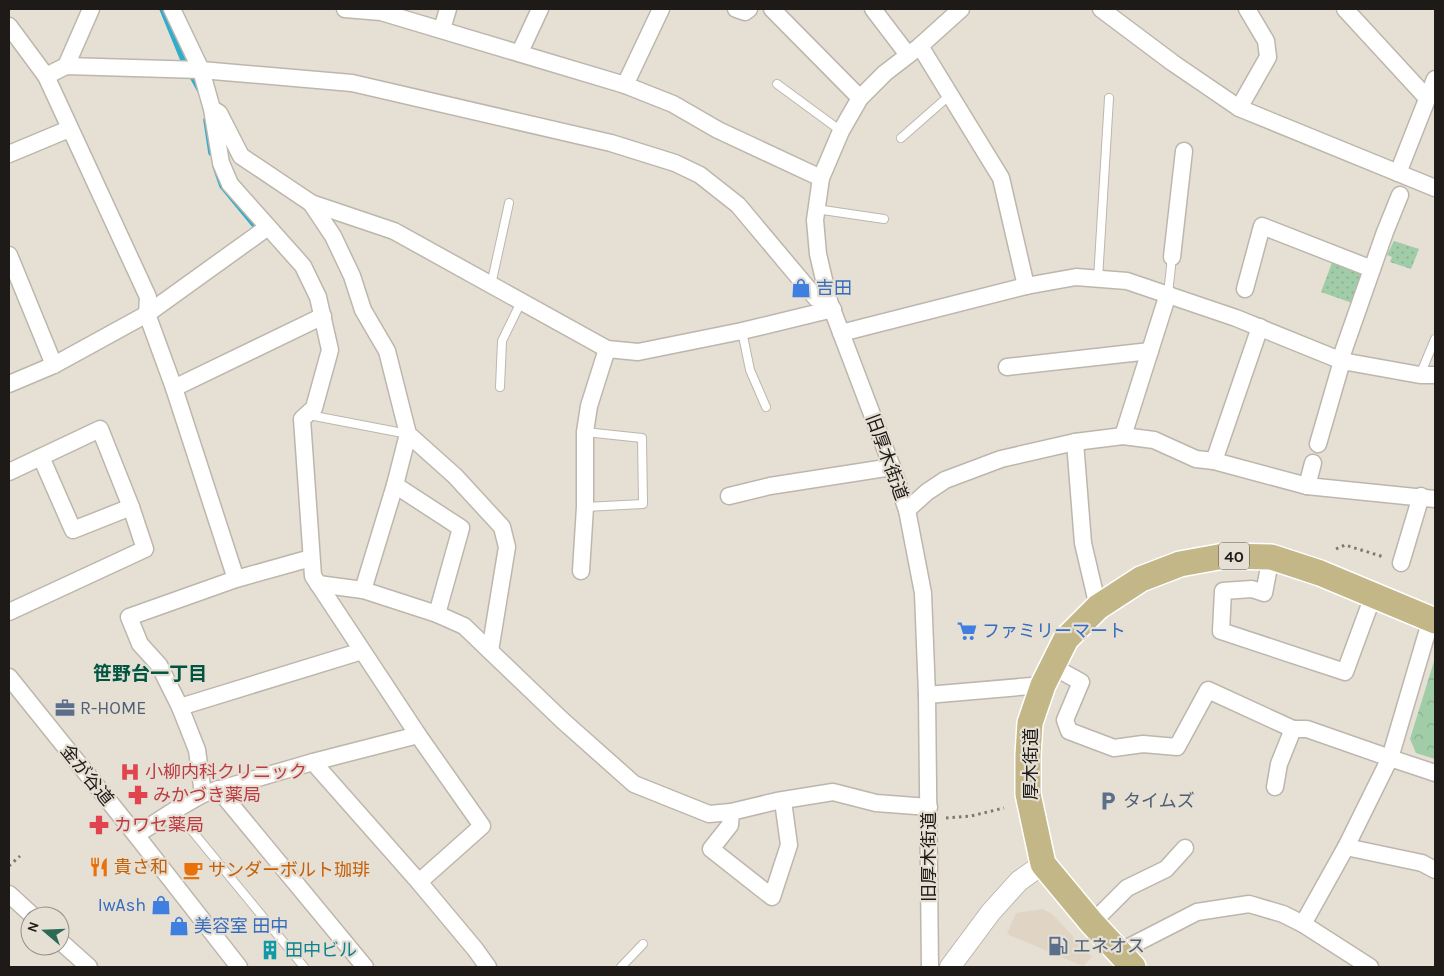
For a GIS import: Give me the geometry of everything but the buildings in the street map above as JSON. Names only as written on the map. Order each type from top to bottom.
[{"type":"main road","name":"厚木街道","points":[[1126,959],[1092,923],[1043,864],[1028,794],[1030,723],[1047,676],[1066,639],[1098,607],[1141,580],[1180,564],[1224,556],[1272,558],[1320,573],[1433,620]]},
{"type":"street","points":[[66,66],[91,9]]},
{"type":"street","points":[[172,9],[201,70],[212,109],[221,163],[230,184],[303,266],[318,297],[330,350],[314,408],[302,419],[313,576],[418,735],[482,826],[419,882]]},
{"type":"street","points":[[345,9],[381,12],[520,52],[625,85],[673,104],[718,130],[821,178]]},
{"type":"street","points":[[442,29],[448,9]]},
{"type":"street","points":[[520,52],[540,9]]},
{"type":"street","points":[[625,85],[661,9]]},
{"type":"street","points":[[736,9],[744,12],[749,9]]},
{"type":"street","points":[[772,9],[860,98]]},
{"type":"street","points":[[873,9],[914,50],[950,95],[1001,178],[1026,286]]},
{"type":"street","name":"旧厚木街道","points":[[930,967],[927,695],[923,593],[906,510],[892,467],[831,305],[818,254],[815,220],[821,178],[841,132],[860,98],[885,73],[961,9]]},
{"type":"street","points":[[1101,9],[1173,63],[1240,108],[1435,188]]},
{"type":"street","points":[[1240,108],[1268,58],[1266,41],[1248,9]]},
{"type":"street","points":[[1345,9],[1427,98]]},
{"type":"street","points":[[9,26],[46,76],[148,297],[147,314],[174,388],[236,579]]},
{"type":"street","points":[[46,76],[66,66],[201,70],[352,84],[611,143],[675,163],[700,175],[738,205],[816,298],[831,305]]},
{"type":"street","points":[[1398,174],[1435,79]]},
{"type":"street","points":[[212,109],[219,112],[241,156],[311,203],[394,231],[607,349],[638,352],[742,331],[831,305]]},
{"type":"street","points":[[9,154],[70,129]]},
{"type":"street","points":[[1172,257],[1184,151]]},
{"type":"street","points":[[1318,444],[1342,361],[1342,352],[1400,195]]},
{"type":"street","points":[[311,203],[333,236],[352,276],[363,310],[387,351],[408,434],[395,485],[363,590]]},
{"type":"street","points":[[1245,289],[1262,226],[1372,269]]},
{"type":"street","points":[[9,384],[54,365],[147,314],[268,227]]},
{"type":"street","points":[[9,255],[54,365]]},
{"type":"street","points":[[841,333],[1026,286],[1076,277],[1127,281],[1260,327],[1342,361],[1428,375]]},
{"type":"street","points":[[1123,436],[1168,294]]},
{"type":"street","points":[[174,388],[322,316]]},
{"type":"street","points":[[1214,461],[1260,327]]},
{"type":"street","points":[[581,571],[585,507],[585,432],[589,406],[607,349]]},
{"type":"street","points":[[1007,367],[1150,351]]},
{"type":"street","points":[[9,472],[100,429],[131,507],[145,549],[9,612]]},
{"type":"street","points":[[408,434],[454,476],[502,527],[507,546],[490,652]]},
{"type":"street","points":[[906,510],[945,480],[1001,459],[1075,442],[1123,436],[1154,440],[1196,459],[1214,461],[1306,486],[1428,497],[1401,563]]},
{"type":"street","points":[[1075,442],[1083,543],[1098,607]]},
{"type":"street","points":[[41,457],[73,530],[131,507]]},
{"type":"street","points":[[1306,486],[1313,463]]},
{"type":"street","points":[[728,496],[770,486],[892,467]]},
{"type":"street","points":[[395,485],[461,528],[437,614]]},
{"type":"street","points":[[311,558],[236,579],[129,617],[140,644],[159,665],[180,707],[198,750],[211,791],[365,967]]},
{"type":"street","points":[[1272,558],[1264,594],[1252,589],[1223,591],[1221,631],[1345,672],[1373,596]]},
{"type":"street","points":[[318,584],[363,590],[437,614],[464,626],[562,720],[634,784],[709,814],[731,812],[777,801],[833,792],[876,803],[929,807]]},
{"type":"street","points":[[1304,924],[1346,847],[1390,758],[1433,620]]},
{"type":"street","points":[[180,707],[362,652]]},
{"type":"street","points":[[927,695],[1047,676],[1081,682],[1065,720],[1069,731],[1114,748],[1143,744],[1177,747],[1208,690],[1293,729],[1308,729],[1435,772]]},
{"type":"street","name":"金が谷道","points":[[9,677],[239,967]]},
{"type":"street","points":[[1275,787],[1279,764],[1293,729]]},
{"type":"street","points":[[136,835],[175,810],[211,791],[418,735]]},
{"type":"street","points":[[313,762],[419,882],[488,967]]},
{"type":"street","points":[[731,812],[730,825],[711,849],[772,897],[789,845],[783,801]]},
{"type":"street","points":[[1346,847],[1422,863],[1435,870]]},
{"type":"street","points":[[1092,923],[1127,888],[1166,869],[1185,848]]},
{"type":"street","points":[[950,967],[991,912],[1020,881],[1043,864]]},
{"type":"street","points":[[9,894],[22,906]]},
{"type":"street","points":[[1126,959],[1197,912],[1249,904],[1283,914],[1304,924],[1370,967]]},
{"type":"street","points":[[70,950],[89,967]]},
{"type":"lane","points":[[777,84],[841,132]]},
{"type":"lane","points":[[900,138],[950,95]]},
{"type":"lane","points":[[1098,279],[1109,98]]},
{"type":"lane","points":[[491,285],[509,203]]},
{"type":"lane","points":[[816,209],[884,219]]},
{"type":"lane","points":[[1168,294],[1172,257]]},
{"type":"lane","points":[[500,387],[502,341],[521,302]]},
{"type":"lane","points":[[742,331],[750,370],[766,407]]},
{"type":"lane","points":[[1428,375],[1435,339]]},
{"type":"lane","points":[[307,415],[408,434]]},
{"type":"lane","points":[[585,432],[642,438],[643,504],[585,507]]},
{"type":"lane","points":[[175,810],[304,967]]},
{"type":"lane","points":[[621,967],[643,944]]},
{"type":"path","points":[[1336,548],[1345,545],[1401,563]]},
{"type":"path","points":[[929,807],[947,818],[971,816],[1004,808]]},
{"type":"path","points":[[9,866],[20,856]]},
{"type":"shaded area","name":"エネオス","points":[[1043,909],[1052,914],[1092,957],[1083,966],[1007,934],[1016,913]]},
{"type":"green space","points":[[1394,241],[1419,249],[1411,269],[1390,262],[1392,257],[1387,255]]},
{"type":"green space","points":[[1333,260],[1367,272],[1355,304],[1321,292]]},
{"type":"green space","points":[[1435,658],[1435,759],[1416,753],[1410,739]]},
{"type":"waterway","points":[[162,9],[183,60],[200,91]]},
{"type":"waterway","points":[[206,120],[211,153]]},
{"type":"waterway","points":[[215,166],[222,186],[260,232]]},
{"type":"place","name":"吉田","points":[[801,288]]},
{"type":"place","name":"ファミリーマート","points":[[967,631]]},
{"type":"place","name":"R-HOME","points":[[65,708]]},
{"type":"place","name":"小柳内科クリニック","points":[[130,772]]},
{"type":"place","name":"みかづき薬局","points":[[138,795]]},
{"type":"place","name":"タイムズ","points":[[1108,801]]},
{"type":"place","name":"カワセ薬局","points":[[99,825]]},
{"type":"place","name":"貴さ和","points":[[99,867]]},
{"type":"place","name":"サンダーボルト珈琲","points":[[193,870]]},
{"type":"place","name":"IwAsh","points":[[161,905]]},
{"type":"place","name":"美容室 田中","points":[[179,926]]},
{"type":"place","name":"エネオス","points":[[1058,946]]},
{"type":"place","name":"田中ビル","points":[[270,950]]},
{"type":"district","name":"笹野台一丁目","points":[[150,674]]}]
